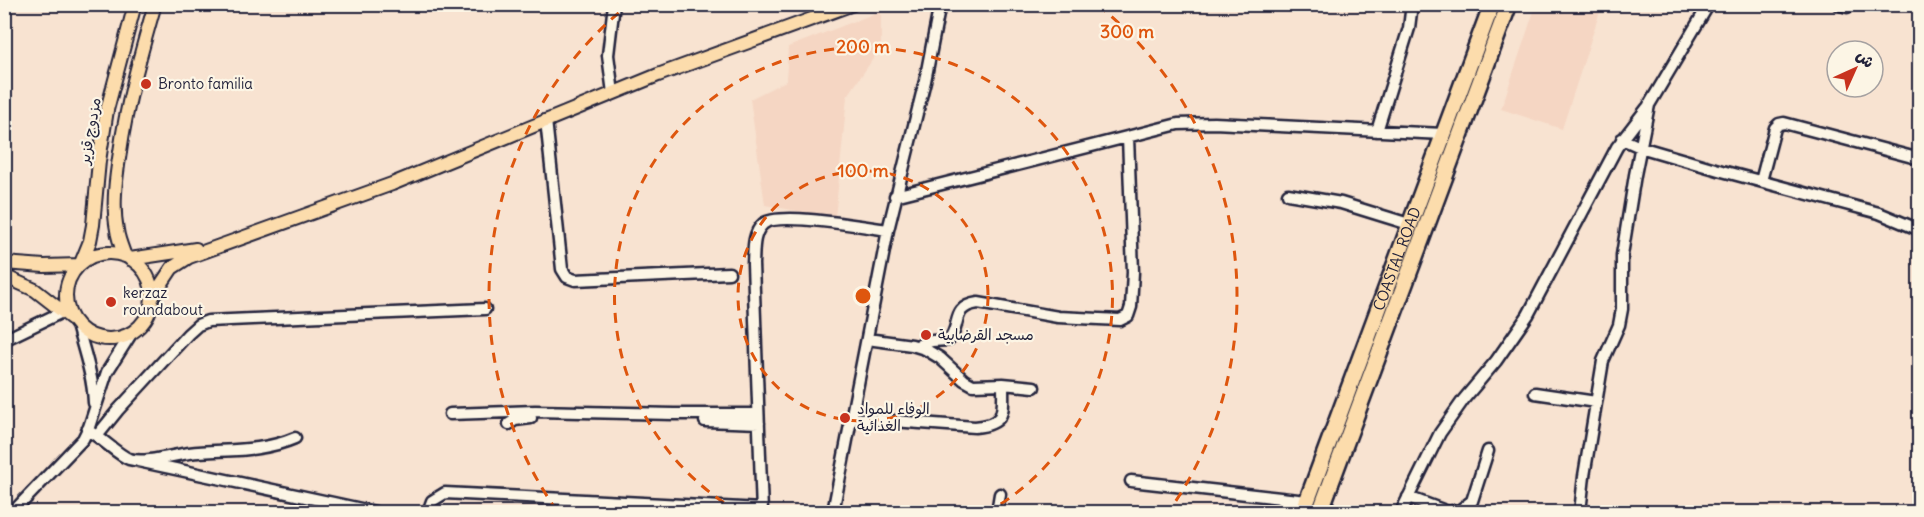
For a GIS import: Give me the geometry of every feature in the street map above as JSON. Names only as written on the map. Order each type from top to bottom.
[{"type":"highway","name":"COASTAL ROAD","points":[[1305,507],[1491,4]]},
{"type":"highway","name":"COASTAL ROAD","points":[[1324,511],[1509,4]]},
{"type":"main road","name":"مزدوج قزير","points":[[80,264],[90,242],[93,225],[107,110],[135,4]]},
{"type":"main road","points":[[152,298],[145,272],[127,257],[116,229],[115,212],[118,164],[125,115],[155,4]]},
{"type":"main road","points":[[4,276],[35,291],[90,335],[106,339],[123,337],[131,334],[146,318],[152,298],[167,274],[189,257],[392,184],[695,60],[832,8],[853,4]]},
{"type":"main road","points":[[4,262],[44,266],[80,264],[98,255],[116,254],[127,257],[170,254],[230,242]]},
{"type":"main road","points":[[70,319],[66,291],[68,281],[80,264]]},
{"type":"street","points":[[613,93],[608,55],[614,4]]},
{"type":"street","points":[[833,513],[895,196],[925,81],[940,4]]},
{"type":"street","points":[[1377,131],[1409,28],[1412,4]]},
{"type":"street","points":[[1401,513],[1432,447],[1452,414],[1496,361],[1528,315],[1622,139],[1649,105],[1709,4]]},
{"type":"street","points":[[1580,513],[1603,361],[1619,325],[1623,292],[1623,255],[1649,105]]},
{"type":"street","points":[[546,120],[562,269],[567,276],[575,280],[729,273]]},
{"type":"street","points":[[895,196],[1163,127],[1195,122],[1443,134]]},
{"type":"street","points":[[1761,181],[1775,128],[1784,123],[1920,159]]},
{"type":"street","points":[[916,346],[949,339],[958,315],[969,304],[978,303],[1058,317],[1120,320],[1128,316],[1131,308],[1133,272],[1128,137]]},
{"type":"street","points":[[1622,139],[1640,147],[1879,213],[1920,230]]},
{"type":"street","points":[[1288,194],[1341,203],[1409,224]]},
{"type":"street","points":[[428,513],[432,501],[439,495],[455,493],[762,511],[753,264],[754,242],[759,229],[774,219],[786,219],[816,220],[888,230]]},
{"type":"street","points":[[13,513],[75,448],[118,410],[198,325],[208,321],[485,309]]},
{"type":"street","points":[[4,340],[70,319],[92,379],[94,412],[92,433]]},
{"type":"street","points":[[94,412],[107,372],[131,334]]},
{"type":"street","points":[[867,339],[916,346],[940,358],[964,380],[973,384],[1034,387]]},
{"type":"street","points":[[852,418],[975,427],[989,426],[998,421],[1003,414],[1003,384]]},
{"type":"street","points":[[1535,393],[1596,402]]},
{"type":"street","points":[[450,414],[535,411],[759,418]]},
{"type":"street","points":[[509,424],[521,418],[544,417],[759,418]]},
{"type":"street","points":[[92,433],[127,459],[375,513]]},
{"type":"street","points":[[138,461],[190,453],[250,450],[268,447],[294,438]]},
{"type":"street","points":[[1408,497],[1448,512],[1460,510],[1472,501],[1488,451]]},
{"type":"street","points":[[1131,481],[1305,507]]},
{"type":"street","points":[[998,513],[999,494]]},
{"type":"shaded area","points":[[1536,5],[1602,5],[1562,129],[1501,109]]},
{"type":"shaded area","points":[[881,11],[881,47],[847,97],[835,218],[765,205],[750,99],[786,81],[788,47]]},
{"type":"place","name":"Bronto familia","points":[[146,84]]},
{"type":"place","name":"kerzaz roundabout","points":[[111,302]]},
{"type":"place","name":"مسجد القرضابية","points":[[926,335]]},
{"type":"place","name":"الوفاء للمواد الغذائية","points":[[845,418]]}]
